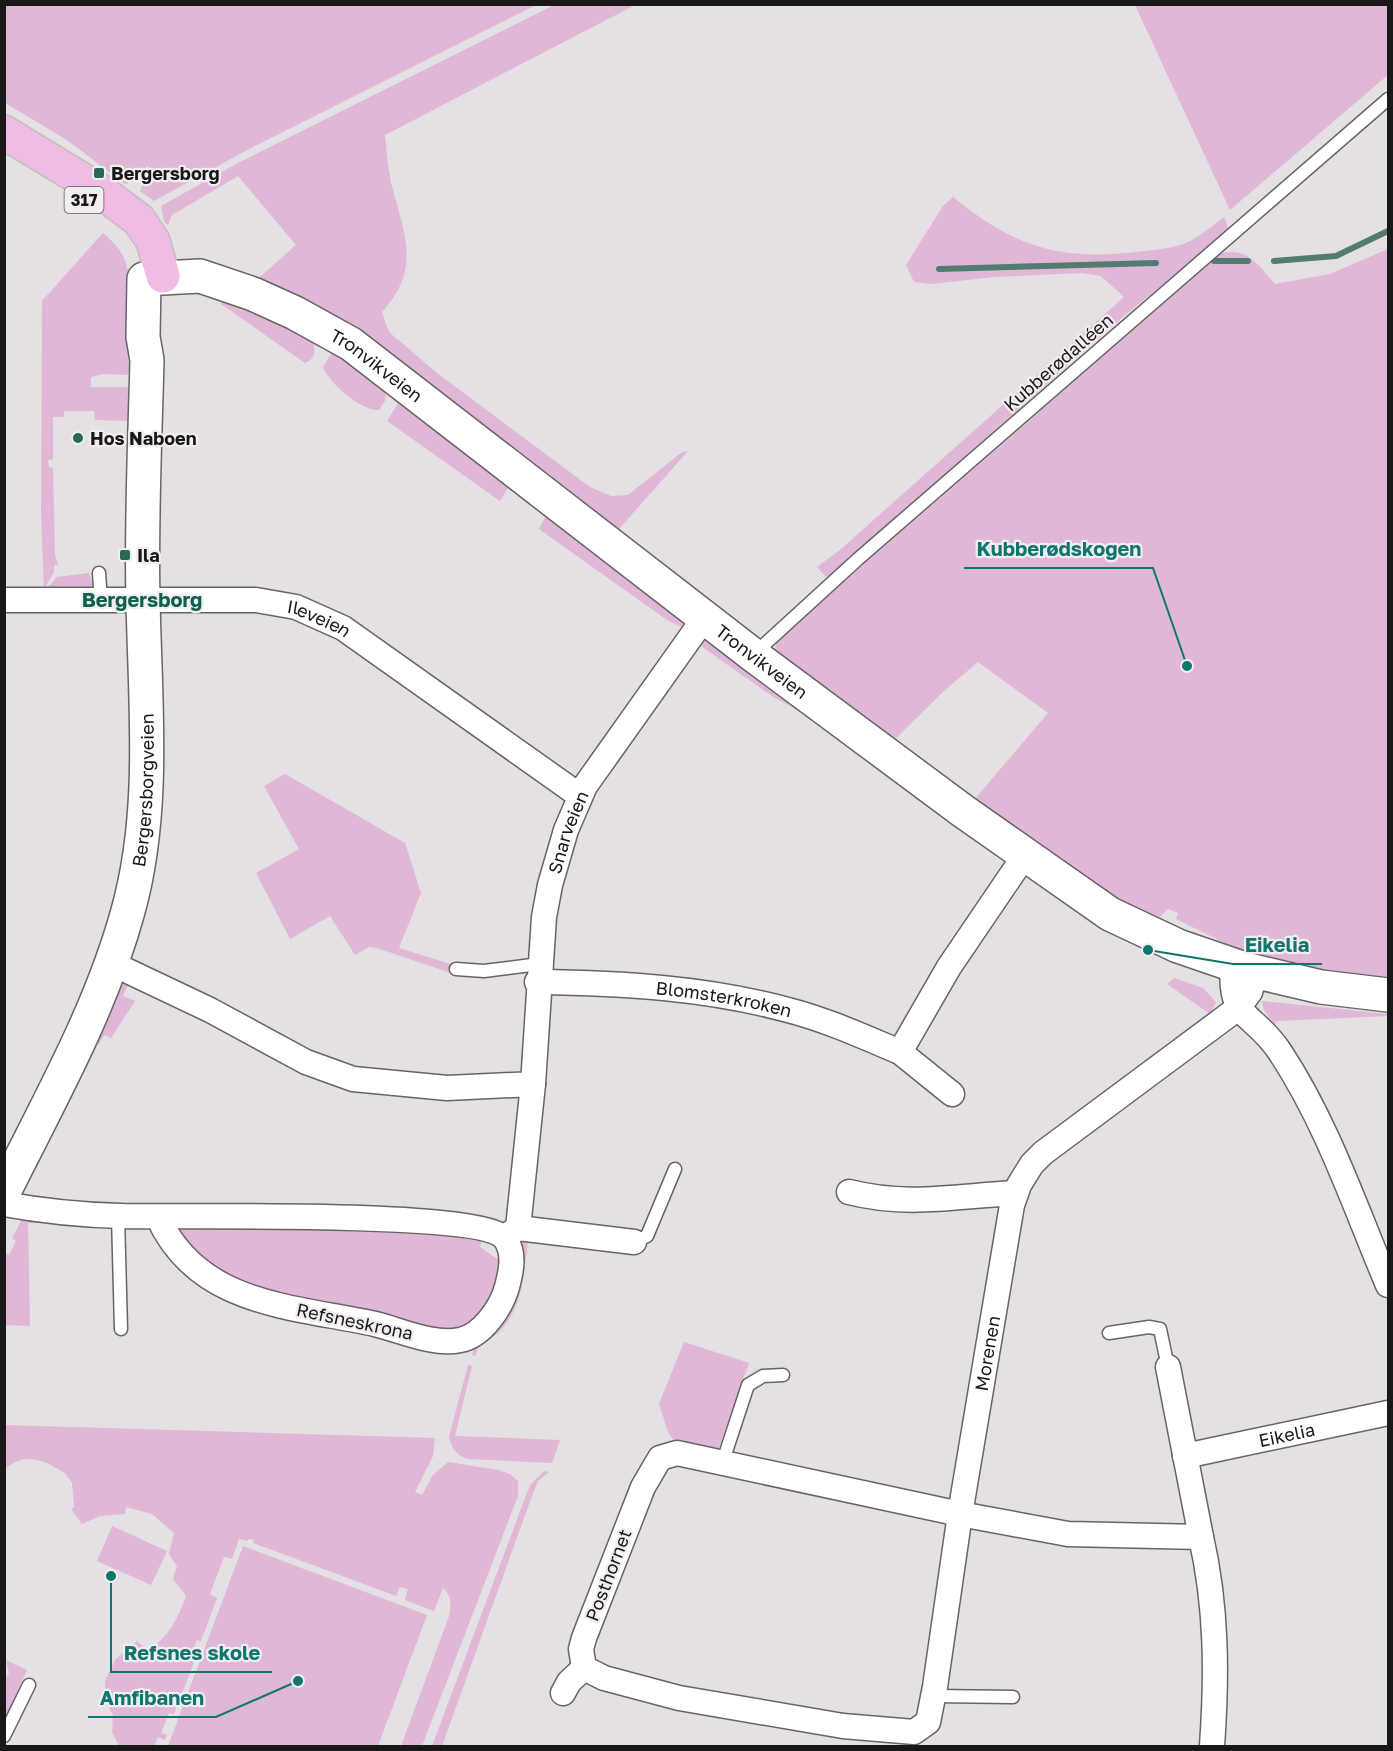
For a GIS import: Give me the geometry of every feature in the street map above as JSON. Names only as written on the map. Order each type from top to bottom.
[{"type":"main road","name":"317","points":[[4,132],[99,190],[139,220],[153,241],[154,278]]},
{"type":"street","name":"Tronvikveien","points":[[154,278],[200,276],[253,294],[351,344],[753,655],[1025,855],[1124,922],[1182,947],[1245,968],[1321,987],[1389,995]]},
{"type":"street","name":"Bergersborgveien","points":[[4,1192],[94,1008],[128,911],[137,868],[146,766],[143,599],[147,360],[164,318],[154,278]]},
{"type":"street","name":"Ileveien","points":[[4,600],[256,600],[296,607],[318,615],[416,678],[580,796]]},
{"type":"street","name":"Snarveien","points":[[511,1233],[532,1084],[538,973],[550,885],[566,830],[580,796],[705,617]]},
{"type":"street","points":[[900,1052],[949,967],[1025,855]]},
{"type":"street","points":[[111,963],[210,1010],[306,1062],[353,1079],[447,1088],[532,1084]]},
{"type":"street","points":[[1245,968],[1231,988],[1238,1008],[1279,1050],[1300,1084],[1320,1121],[1389,1286]]},
{"type":"street","name":"Blomsterkroken","points":[[538,973],[660,987],[753,1001],[830,1023],[900,1052],[952,1094]]},
{"type":"street","name":"Morenen","points":[[584,1668],[604,1678],[679,1698],[843,1726],[914,1731],[928,1722],[934,1696],[960,1514],[1015,1193],[1032,1164],[1043,1153],[1238,1008]]},
{"type":"street","points":[[849,1192],[922,1201],[1015,1193]]},
{"type":"street","points":[[4,1204],[118,1216],[307,1218],[453,1223],[511,1233],[634,1242]]},
{"type":"street","name":"Refsneskrona","points":[[158,1217],[164,1230],[195,1266],[216,1283],[237,1294],[446,1341],[464,1340],[478,1330],[499,1307],[507,1289],[512,1263],[511,1233]]},
{"type":"street","points":[[1168,1367],[1211,1585],[1216,1650],[1212,1746]]},
{"type":"street","name":"Eikelia","points":[[1185,1456],[1389,1413]]},
{"type":"street","name":"Posthornet","points":[[584,1668],[581,1660],[584,1638],[653,1466],[660,1458],[677,1452],[960,1514]]},
{"type":"street","points":[[960,1514],[1078,1534],[1201,1537]]},
{"type":"street","points":[[563,1693],[569,1682],[584,1668]]},
{"type":"lane","name":"Kubberødalléen","points":[[753,655],[858,559],[1389,99]]},
{"type":"lane","points":[[99,573],[100,600]]},
{"type":"lane","points":[[456,969],[538,973]]},
{"type":"lane","points":[[634,1242],[647,1236],[675,1169]]},
{"type":"lane","points":[[118,1216],[121,1329]]},
{"type":"lane","points":[[1109,1333],[1155,1327],[1160,1329],[1168,1367]]},
{"type":"lane","points":[[723,1461],[748,1385],[764,1376],[783,1375]]},
{"type":"lane","points":[[4,1736],[29,1685]]},
{"type":"lane","points":[[934,1696],[1013,1697]]},
{"type":"shaded area","points":[[4,5],[536,5],[251,148],[154,201],[140,191],[143,183],[153,173],[147,166],[133,181],[125,184],[67,140],[5,103]]},
{"type":"shaded area","points":[[554,5],[635,5],[385,135],[390,177],[407,253],[402,282],[382,312],[389,332],[437,373],[590,487],[611,496],[628,495],[682,452],[688,451],[618,530],[734,623],[261,288],[259,278],[296,245],[238,176],[172,215],[168,226],[164,221],[161,206],[238,163]]},
{"type":"shaded area","points":[[1135,5],[1388,5],[1388,75],[1230,210]]},
{"type":"shaded area","points":[[953,197],[996,228],[1017,238],[1038,246],[1083,254],[1150,251],[1184,244],[1224,217],[1229,231],[1124,316],[827,578],[817,567],[840,550],[1124,297],[1101,276],[1081,273],[994,277],[931,284],[914,282],[906,265],[943,206]]},
{"type":"shaded area","points":[[103,233],[120,250],[130,282],[130,370],[128,375],[103,374],[91,377],[91,387],[129,387],[129,421],[95,420],[94,411],[64,411],[64,417],[53,417],[53,459],[48,460],[49,467],[53,468],[55,554],[58,565],[54,565],[54,572],[44,589],[41,514],[42,301]]},
{"type":"shaded area","points":[[1388,249],[1388,983],[1269,965],[1176,919],[1178,913],[1168,909],[1160,917],[1113,899],[974,800],[1048,713],[978,662],[944,691],[892,742],[775,650],[776,643],[823,600],[1222,253],[1239,253],[1253,260],[1275,284],[1330,274]]},
{"type":"shaded area","points":[[224,295],[313,338],[315,349],[312,359],[305,363],[221,304]]},
{"type":"shaded area","points":[[332,352],[343,352],[387,390],[385,401],[379,410],[355,401],[331,380],[323,367]]},
{"type":"shaded area","points":[[402,397],[511,483],[500,501],[387,421]]},
{"type":"shaded area","points":[[549,510],[684,616],[684,624],[681,627],[667,620],[539,529]]},
{"type":"shaded area","points":[[89,573],[93,584],[89,593],[47,588],[57,577]]},
{"type":"shaded area","points":[[713,637],[798,705],[795,709],[772,696],[698,644],[701,639]]},
{"type":"shaded area","points":[[285,774],[405,843],[421,893],[399,948],[457,966],[454,974],[377,948],[369,947],[355,955],[330,916],[290,939],[256,873],[299,849],[264,786]]},
{"type":"shaded area","points":[[1174,978],[1203,988],[1216,1002],[1210,1014],[1167,984]]},
{"type":"shaded area","points":[[125,979],[129,982],[123,996],[135,1001],[111,1038],[104,1035],[99,1045],[97,1042]]},
{"type":"shaded area","points":[[1262,1001],[1388,1014],[1388,1016],[1277,1021],[1275,1025],[1264,1010]]},
{"type":"shaded area","points":[[23,1217],[39,1219],[41,1223],[28,1223],[30,1326],[5,1325],[4,1253],[9,1255],[16,1241],[12,1238]]},
{"type":"shaded area","points":[[277,1224],[483,1236],[480,1247],[496,1258],[506,1258],[500,1296],[462,1333],[265,1296],[201,1264],[180,1232],[184,1226]]},
{"type":"shaded area","points":[[529,1233],[519,1298],[513,1312],[505,1325],[494,1336],[479,1345],[475,1356],[472,1355],[476,1343],[512,1290],[522,1239]]},
{"type":"shaded area","points":[[684,1342],[749,1363],[718,1450],[677,1445],[668,1432],[659,1404]]},
{"type":"shaded area","points":[[468,1365],[472,1366],[455,1436],[560,1440],[552,1463],[468,1459],[455,1451],[449,1437]]},
{"type":"shaded area","points":[[5,1425],[435,1438],[433,1456],[415,1492],[422,1495],[433,1475],[448,1462],[510,1474],[518,1481],[518,1496],[422,1746],[401,1746],[449,1616],[450,1601],[446,1591],[443,1588],[434,1611],[405,1600],[408,1589],[400,1587],[396,1596],[253,1543],[254,1540],[239,1539],[232,1559],[224,1557],[210,1594],[217,1598],[201,1641],[197,1640],[189,1660],[194,1662],[174,1714],[169,1713],[161,1733],[167,1735],[165,1740],[158,1737],[154,1746],[119,1746],[112,1732],[113,1715],[105,1701],[105,1681],[115,1660],[137,1641],[147,1650],[154,1646],[166,1634],[180,1611],[186,1596],[173,1579],[177,1566],[169,1554],[174,1533],[152,1514],[126,1507],[125,1514],[100,1516],[82,1524],[71,1509],[74,1507],[72,1483],[66,1474],[35,1459],[20,1460],[5,1469]]},
{"type":"shaded area","points":[[544,1471],[549,1472],[538,1481],[533,1493],[442,1746],[432,1746],[530,1485]]},
{"type":"shaded area","points":[[112,1526],[167,1551],[151,1585],[97,1561]]},
{"type":"shaded area","points":[[243,1546],[427,1615],[378,1746],[168,1746]]},
{"type":"shaded area","points":[[6,1660],[27,1670],[5,1719],[5,1679],[9,1673]]},
{"type":"waterway","points":[[1274,261],[1336,256],[1388,231]]},
{"type":"waterway","points":[[1214,261],[1248,261]]},
{"type":"waterway","points":[[939,269],[1156,263]]},
{"type":"place","name":"Bergersborg","points":[[99,173]]},
{"type":"place","name":"Hos Naboen","points":[[78,438]]},
{"type":"place","name":"Ila","points":[[125,555]]},
{"type":"place","name":"Kubberødskogen","points":[[1187,666]]},
{"type":"place","name":"Eikelia","points":[[1148,950]]},
{"type":"place","name":"Refsnes skole","points":[[111,1576]]},
{"type":"place","name":"Amfibanen","points":[[298,1681]]},
{"type":"district","name":"Bergersborg","points":[[142,599]]}]
